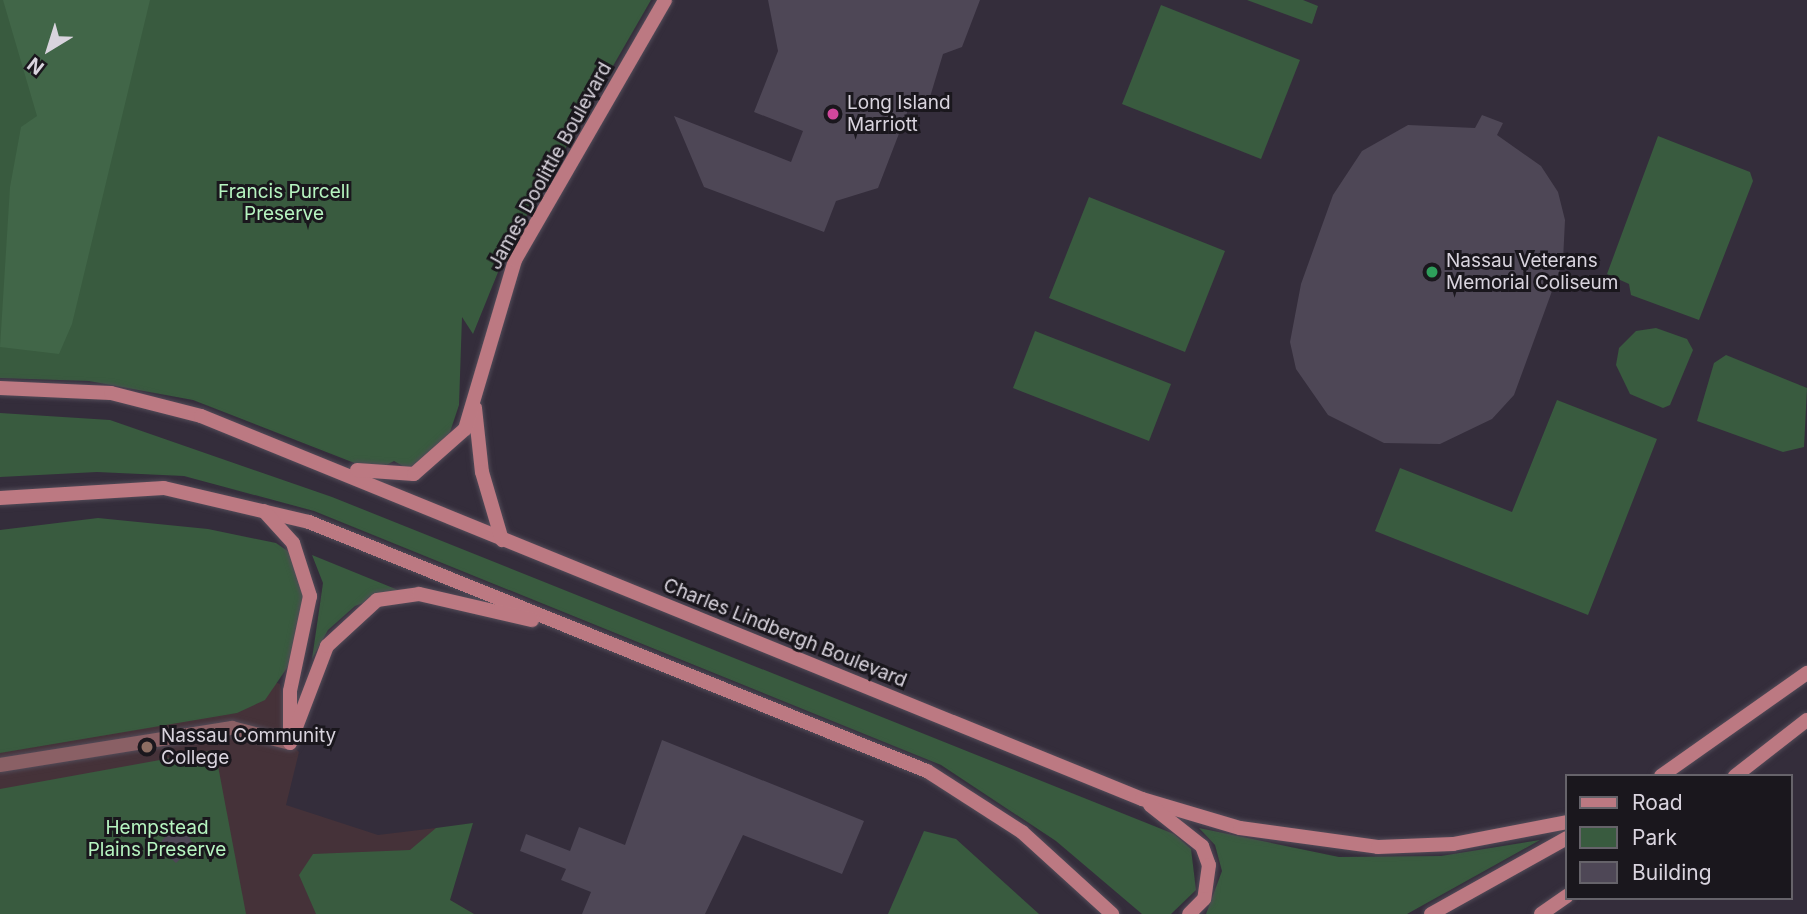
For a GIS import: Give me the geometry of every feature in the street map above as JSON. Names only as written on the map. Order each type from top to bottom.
[{"type":"main road","name":"James Doolittle Boulevard","points":[[307,456],[378,476],[414,474],[457,440],[474,398],[494,316],[515,260],[665,0]]},
{"type":"main road","name":"Charles Lindbergh Boulevard","points":[[0,388],[111,393],[201,416],[307,456],[502,540],[1142,799],[1298,841],[1378,848],[1454,844],[1566,822]]},
{"type":"main road","name":"James Doolittle Boulevard","points":[[474,398],[482,472],[502,540]]},
{"type":"main road","points":[[0,498],[164,488],[263,510],[568,626],[927,772],[1021,832],[1112,914]]},
{"type":"main road","points":[[263,510],[293,543],[310,596],[290,691],[290,743]]},
{"type":"main road","points":[[290,743],[327,646],[377,600],[419,594],[568,626]]},
{"type":"main road","points":[[1664,774],[1807,673]]},
{"type":"main road","points":[[1738,774],[1807,720]]},
{"type":"main road","points":[[1142,799],[1202,846],[1208,885],[1189,914]]},
{"type":"main road","points":[[1431,914],[1566,839]]},
{"type":"main road","points":[[1541,914],[1566,897]]},
{"type":"street","points":[[0,765],[210,731],[290,743]]},
{"type":"shaded area","name":"Nassau Community College","points":[[38,589],[280,684],[290,743],[299,752],[286,805],[378,835],[436,828],[450,900],[474,914],[0,914],[0,593]]},
{"type":"green space","name":"Francis Purcell Preserve","points":[[0,0],[651,0],[507,250],[473,334],[462,317],[459,405],[447,441],[408,469],[394,461],[375,471],[193,400],[89,381],[0,378]]},
{"type":"green space","points":[[3,0],[150,0],[72,324],[59,354],[0,347],[10,187],[21,127],[37,116]]},
{"type":"green space","points":[[1247,0],[1303,0],[1318,6],[1312,24]]},
{"type":"green space","points":[[1161,5],[1300,60],[1261,159],[1122,104]]},
{"type":"green space","points":[[1658,136],[1750,172],[1753,181],[1699,320],[1631,295],[1629,284],[1607,274]]},
{"type":"green space","points":[[1089,197],[1225,251],[1185,352],[1049,298]]},
{"type":"green space","points":[[1656,328],[1687,339],[1693,350],[1670,405],[1663,408],[1630,394],[1616,365],[1619,348],[1636,331]]},
{"type":"green space","points":[[1035,331],[1171,384],[1149,441],[1013,388]]},
{"type":"green space","points":[[1726,355],[1807,388],[1804,447],[1783,452],[1697,421],[1714,363]]},
{"type":"green space","points":[[1557,400],[1657,439],[1588,615],[1375,531],[1400,468],[1512,512]]},
{"type":"green space","points":[[0,413],[110,420],[332,497],[1174,834],[1191,849],[1196,890],[1171,914],[1142,914],[1056,841],[941,765],[314,511],[184,476],[97,472],[0,477]]},
{"type":"green space","points":[[98,518],[208,529],[276,543],[292,554],[305,600],[289,665],[265,700],[237,713],[0,753],[0,530]]},
{"type":"green space","points":[[312,555],[398,590],[355,606],[328,630],[312,659],[323,583]]},
{"type":"green space","name":"Hempstead Plains Preserve","points":[[215,750],[246,914],[0,914],[0,789]]},
{"type":"green space","points":[[473,823],[450,900],[474,914],[316,914],[299,875],[313,854],[410,850],[436,828]]},
{"type":"green space","points":[[1199,828],[1339,857],[1441,856],[1540,840],[1407,914],[1206,914],[1222,871],[1215,845]]},
{"type":"green space","points":[[924,831],[956,839],[1039,914],[888,914]]},
{"type":"building","name":"Long Island Marriott","points":[[768,0],[980,0],[962,47],[943,54],[930,97],[910,105],[878,188],[836,201],[824,232],[704,187],[674,116],[791,162],[803,131],[754,112],[778,51]]},
{"type":"building","name":"Nassau Veterans Memorial Coliseum","points":[[1482,115],[1503,123],[1497,135],[1541,166],[1558,192],[1565,220],[1563,261],[1514,395],[1492,419],[1440,444],[1384,443],[1328,415],[1296,369],[1290,342],[1301,284],[1333,195],[1362,151],[1408,125],[1475,128]]},
{"type":"building","points":[[662,740],[864,821],[842,874],[743,835],[705,914],[582,914],[591,892],[561,880],[566,869],[520,851],[526,834],[570,851],[579,827],[625,845]]},
{"type":"building","points":[[182,823],[194,846],[176,863],[161,849],[162,840]]},
{"type":"place","name":"Long Island Marriott","points":[[833,114]]},
{"type":"place","name":"Nassau Veterans Memorial Coliseum","points":[[1432,272]]},
{"type":"place","name":"Nassau Community College","points":[[147,747]]}]
